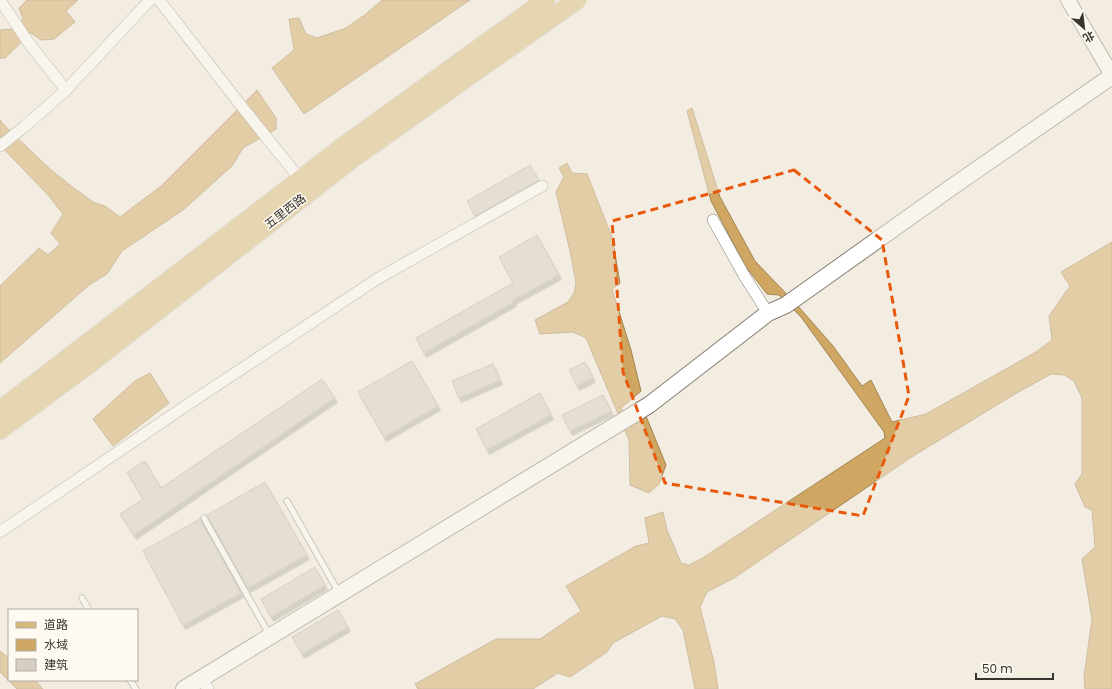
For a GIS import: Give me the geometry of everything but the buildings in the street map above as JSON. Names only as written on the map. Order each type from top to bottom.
[{"type":"main road","name":"五里西路","points":[[0,410],[349,142],[546,0]]},
{"type":"main road","name":"五里西路","points":[[0,430],[92,362],[352,159],[577,0]]},
{"type":"main road","points":[[184,689],[204,684],[270,636],[650,405],[768,313],[786,305],[1112,75]]},
{"type":"street","points":[[0,0],[28,42],[66,90]]},
{"type":"street","points":[[0,146],[66,90],[150,0]]},
{"type":"street","points":[[159,0],[300,179]]},
{"type":"street","points":[[1068,0],[1112,75]]},
{"type":"street","points":[[0,532],[187,405],[371,283],[542,186]]},
{"type":"street","points":[[714,220],[745,277],[768,313]]},
{"type":"lane","points":[[287,501],[339,594]]},
{"type":"lane","points":[[204,518],[270,636]]},
{"type":"lane","points":[[82,598],[88,609]]},
{"type":"highlighted area","points":[[794,170],[882,240],[909,396],[863,516],[665,483],[623,372],[612,221]]},
{"type":"water","points":[[27,0],[78,0],[66,11],[75,22],[54,39],[41,40],[31,33],[5,58],[0,58],[0,30],[13,29],[23,19],[19,8]]},
{"type":"water","points":[[382,0],[470,0],[304,114],[272,68],[294,50],[289,19],[299,18],[306,34],[317,38],[346,28],[366,14]]},
{"type":"water","points":[[257,90],[276,118],[276,129],[243,148],[232,166],[183,210],[122,251],[107,274],[89,285],[0,363],[0,286],[39,248],[48,255],[60,244],[51,233],[63,214],[49,196],[0,145],[0,120],[50,169],[93,202],[105,206],[120,217],[161,186]]},
{"type":"water","points":[[692,108],[720,197],[755,261],[798,306],[833,346],[862,386],[871,380],[892,422],[926,414],[1036,352],[1052,340],[1049,316],[1070,286],[1061,272],[1112,242],[1112,689],[1085,689],[1084,677],[1092,619],[1082,559],[1095,547],[1092,510],[1085,507],[1075,484],[1082,474],[1082,398],[1074,381],[1064,375],[1051,374],[1015,394],[910,458],[734,578],[707,592],[700,607],[714,662],[718,689],[695,689],[683,630],[675,619],[662,616],[613,643],[607,652],[570,677],[558,673],[533,689],[418,689],[415,684],[496,639],[540,639],[581,611],[566,586],[636,546],[649,543],[645,518],[663,512],[667,530],[681,563],[689,565],[701,559],[885,438],[884,432],[801,317],[779,295],[767,294],[746,267],[711,201],[687,111]]},
{"type":"water","points":[[567,163],[572,173],[587,174],[612,237],[620,283],[612,289],[631,350],[641,391],[621,408],[630,425],[646,416],[666,465],[659,484],[649,493],[630,485],[629,440],[586,338],[573,332],[540,334],[535,320],[568,302],[574,293],[576,283],[556,192],[564,177],[559,168]]},
{"type":"water","points":[[150,373],[169,403],[113,446],[93,419],[135,381]]},
{"type":"water","points":[[0,651],[8,657],[8,680],[0,672]]},
{"type":"water","points":[[9,681],[36,681],[43,689],[17,689]]}]
